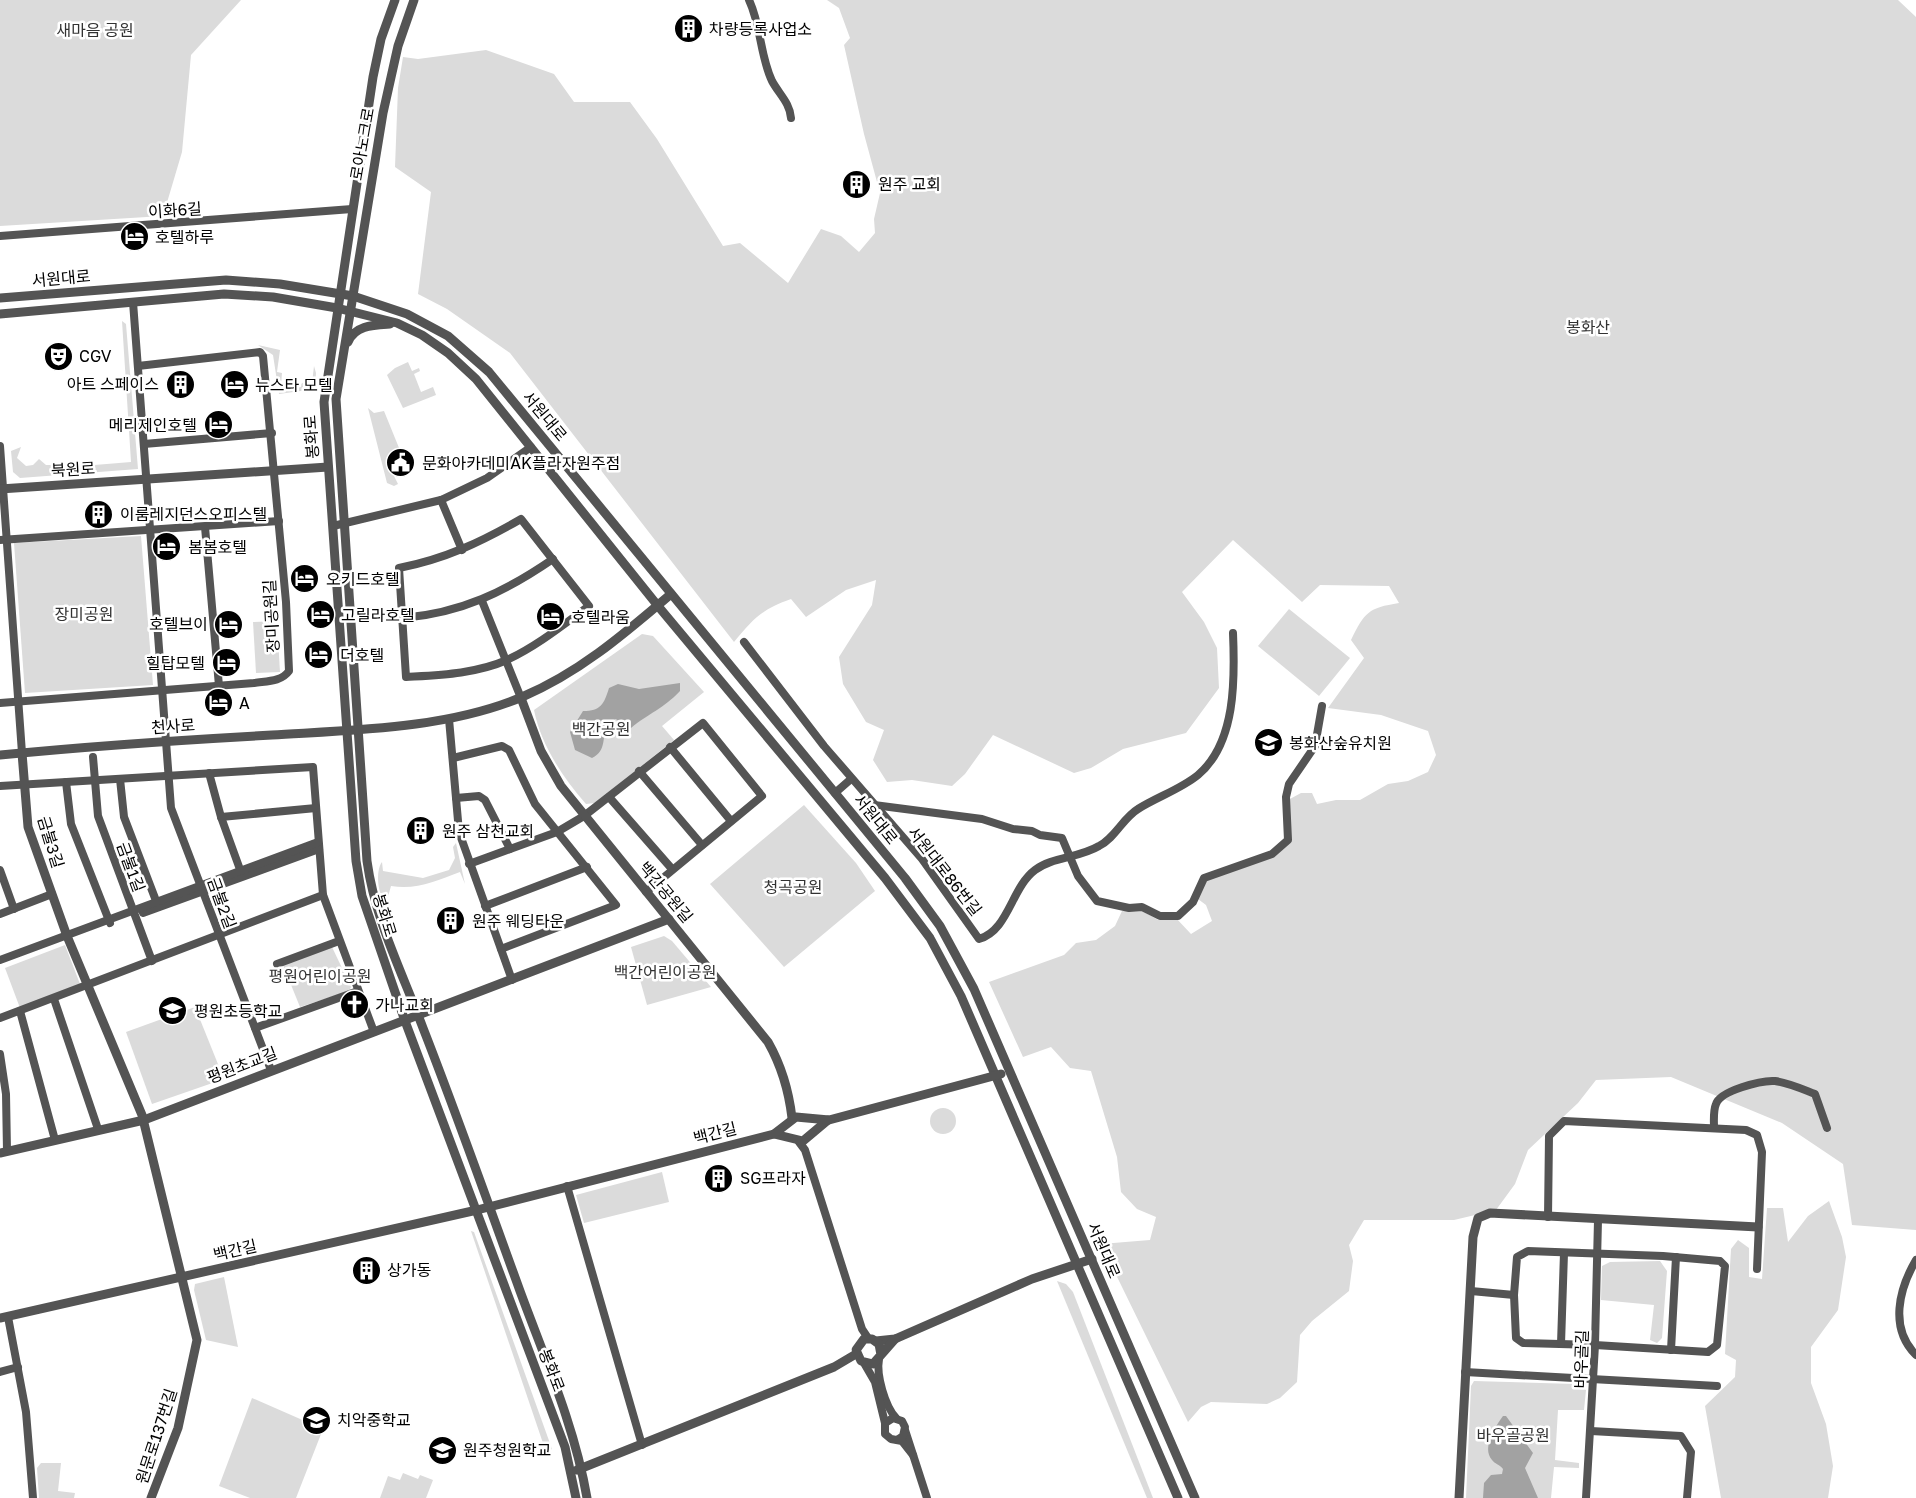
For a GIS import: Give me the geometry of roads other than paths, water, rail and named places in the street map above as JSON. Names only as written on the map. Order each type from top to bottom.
[{"type":"street","name":"로아노크로","points":[[339,294],[367,112],[381,39],[395,0]]},
{"type":"street","name":"로아노크로","points":[[350,311],[383,113],[398,46],[414,0]]},
{"type":"street","points":[[749,0],[761,35],[771,79],[790,108],[791,118]]},
{"type":"street","points":[[367,112],[383,113]]},
{"type":"street","name":"이화6길","points":[[0,236],[352,209]]},
{"type":"street","name":"서원대로","points":[[0,298],[238,280],[353,296],[390,307],[425,323],[448,336],[489,372],[835,793],[940,926],[974,989],[1195,1498]]},
{"type":"street","name":"서원대로","points":[[0,314],[208,295],[249,294],[337,308],[397,323],[422,335],[448,353],[476,379],[658,606],[824,802],[930,938],[961,996],[1075,1265],[1178,1498]]},
{"type":"street","name":"봉화로","points":[[339,294],[324,402],[356,861],[362,896],[400,1022],[477,1210],[565,1447],[576,1498]]},
{"type":"street","points":[[133,302],[168,741]]},
{"type":"street","name":"봉화로","points":[[350,311],[336,399],[360,728],[367,861],[372,895],[561,1401],[582,1469],[587,1498]]},
{"type":"street","points":[[344,359],[349,339],[354,332],[368,326],[397,323]]},
{"type":"street","name":"장미공원길","points":[[0,703],[275,680],[285,677],[289,671],[265,361],[260,352],[138,366]]},
{"type":"street","points":[[144,444],[272,433]]},
{"type":"street","points":[[0,446],[3,540],[22,753]]},
{"type":"street","name":"서원대로","points":[[333,526],[441,500],[488,478],[531,447]]},
{"type":"street","points":[[147,480],[328,468]]},
{"type":"street","name":"북원로","points":[[2,488],[147,480]]},
{"type":"street","points":[[441,500],[462,550]]},
{"type":"street","points":[[521,519],[553,559],[589,606],[550,635],[506,660],[454,674],[406,677],[399,568],[431,562],[462,550],[521,519]]},
{"type":"street","points":[[3,540],[279,521]]},
{"type":"street","points":[[205,527],[219,686]]},
{"type":"street","points":[[403,618],[448,612],[482,601],[514,585],[553,559]]},
{"type":"street","points":[[360,728],[449,719],[521,698],[570,674],[594,658],[671,594]]},
{"type":"street","points":[[482,601],[521,698]]},
{"type":"street","name":"서원대로86번길","points":[[744,642],[850,779],[922,860],[979,939],[988,936],[999,925],[1022,884],[1035,870],[1051,861],[1071,858],[1101,846],[1137,809],[1197,776],[1217,752],[1233,702],[1235,674],[1233,633]]},
{"type":"street","name":"백간공원길","points":[[521,698],[541,751],[561,786],[768,1042],[776,1055],[796,1120]]},
{"type":"street","name":"서원대로86번길","points":[[874,805],[982,819],[1013,829],[1062,838],[1078,876],[1097,901],[1129,908],[1142,907],[1160,916],[1178,916],[1193,902],[1204,878],[1272,854],[1288,840],[1286,805],[1289,784],[1315,746],[1322,706]]},
{"type":"street","points":[[449,719],[459,832],[512,980],[669,919]]},
{"type":"street","points":[[469,864],[557,832],[584,816],[703,723],[762,796],[646,892]]},
{"type":"street","name":"천사로","points":[[0,755],[360,728]]},
{"type":"street","name":"금불2길","points":[[168,741],[171,808],[271,1070]]},
{"type":"street","points":[[453,758],[502,746],[509,750],[535,804],[616,905],[501,949]]},
{"type":"street","points":[[670,747],[732,821]]},
{"type":"street","name":"금불3길","points":[[22,753],[27,827],[68,939],[144,1120]]},
{"type":"street","name":"금불1길","points":[[93,757],[98,816],[152,961]]},
{"type":"street","points":[[0,786],[312,767],[323,895],[374,1032]]},
{"type":"street","points":[[639,771],[702,845]]},
{"type":"street","points":[[209,773],[221,817],[241,873]]},
{"type":"street","name":"금불1길","points":[[120,779],[124,817],[158,904]]},
{"type":"street","points":[[824,802],[850,779]]},
{"type":"street","points":[[66,782],[71,824],[110,923]]},
{"type":"street","points":[[456,798],[479,796],[484,800],[510,849]]},
{"type":"street","points":[[609,797],[672,869]]},
{"type":"street","points":[[221,817],[316,808]]},
{"type":"street","points":[[0,966],[318,845]]},
{"type":"street","points":[[485,906],[587,867]]},
{"type":"street","points":[[0,870],[14,909]]},
{"type":"street","points":[[0,914],[52,894]]},
{"type":"street","points":[[0,1018],[323,895]]},
{"type":"street","points":[[0,960],[68,939]]},
{"type":"street","points":[[277,964],[339,941]]},
{"type":"street","name":"평원초교길","points":[[4,1152],[144,1120],[512,980]]},
{"type":"street","points":[[255,1028],[358,991]]},
{"type":"street","points":[[54,999],[98,1129]]},
{"type":"street","points":[[20,1011],[55,1140]]},
{"type":"street","points":[[0,1054],[6,1094],[4,1152]]},
{"type":"street","points":[[774,1134],[796,1120],[829,1120],[1008,1071]]},
{"type":"street","points":[[1714,1128],[1715,1105],[1719,1097],[1731,1091],[1773,1081],[1796,1086],[1815,1095],[1827,1128]]},
{"type":"street","name":"원문로137번길","points":[[144,1120],[196,1340],[178,1428],[152,1498]]},
{"type":"street","points":[[796,1120],[787,1133],[803,1140]]},
{"type":"street","points":[[796,1120],[862,1329],[868,1340],[881,1347],[879,1373],[891,1412],[904,1424],[927,1498]]},
{"type":"street","points":[[774,1134],[803,1140],[829,1120]]},
{"type":"street","points":[[1548,1217],[1549,1136],[1564,1121],[1746,1130],[1759,1138],[1762,1152],[1757,1269]]},
{"type":"street","name":"백간길","points":[[4,1318],[477,1210],[774,1134]]},
{"type":"street","points":[[567,1186],[642,1445]]},
{"type":"street","points":[[1459,1498],[1474,1227],[1478,1218],[1490,1213],[1758,1227]]},
{"type":"street","name":"바우골길","points":[[1586,1498],[1594,1378],[1598,1220]]},
{"type":"street","points":[[1528,1251],[1596,1254],[1714,1259],[1725,1266],[1718,1345],[1708,1352],[1519,1341],[1516,1338],[1514,1295],[1516,1262],[1520,1254],[1528,1251]]},
{"type":"street","points":[[1561,1344],[1564,1253]]},
{"type":"street","points":[[1671,1350],[1676,1257]]},
{"type":"street","points":[[1075,1265],[1092,1259]]},
{"type":"street","points":[[1916,1260],[1899,1303],[1903,1334],[1916,1355]]},
{"type":"street","name":"서원대로","points":[[895,1339],[1032,1280],[1075,1265]]},
{"type":"street","points":[[1471,1291],[1514,1295]]},
{"type":"street","points":[[4,1318],[18,1367],[26,1412],[33,1498]]},
{"type":"street","points":[[868,1340],[895,1339]]},
{"type":"street","points":[[572,1472],[848,1361],[860,1360],[873,1364],[895,1339]]},
{"type":"street","points":[[860,1360],[868,1340]]},
{"type":"street","points":[[860,1360],[875,1382],[885,1423],[885,1434],[891,1440],[907,1444],[913,1455]]},
{"type":"street","points":[[0,1372],[18,1367]]},
{"type":"street","points":[[1465,1372],[1717,1386]]},
{"type":"street","points":[[885,1423],[896,1418]]},
{"type":"street","points":[[897,1440],[903,1436],[905,1430]]},
{"type":"street","points":[[1591,1431],[1681,1436],[1691,1452],[1687,1498]]},
{"type":"place","name":"차량등록사업소","points":[[688,29]]},
{"type":"place","name":"원주 교회","points":[[857,184]]},
{"type":"place","name":"호텔하루","points":[[134,237]]},
{"type":"place","name":"CGV","points":[[58,356]]},
{"type":"place","name":"아트 스페이스","points":[[180,384]]},
{"type":"place","name":"뉴스타 모텔","points":[[234,385]]},
{"type":"place","name":"메리제인호텔","points":[[218,425]]},
{"type":"place","name":"문화아카데미AK플라자원주점","points":[[401,463]]},
{"type":"place","name":"이룸레지던스오피스텔","points":[[99,514]]},
{"type":"place","name":"봄봄호텔","points":[[167,547]]},
{"type":"place","name":"오키드호텔","points":[[305,579]]},
{"type":"place","name":"고릴라호텔","points":[[320,615]]},
{"type":"place","name":"호텔라움","points":[[550,617]]},
{"type":"place","name":"호텔브이","points":[[229,624]]},
{"type":"place","name":"더호텔","points":[[319,655]]},
{"type":"place","name":"힐탑모텔","points":[[226,663]]},
{"type":"place","name":"A","points":[[218,703]]},
{"type":"place","name":"봉화산숲유치원","points":[[1268,743]]},
{"type":"place","name":"원주 삼천교회","points":[[421,831]]},
{"type":"place","name":"원주 웨딩타운","points":[[451,921]]},
{"type":"place","name":"가나교회","points":[[354,1005]]},
{"type":"place","name":"평원초등학교","points":[[173,1011]]},
{"type":"place","name":"SG프라자","points":[[719,1178]]},
{"type":"place","name":"상가동","points":[[366,1270]]},
{"type":"place","name":"치악중학교","points":[[316,1420]]},
{"type":"place","name":"원주청원학교","points":[[442,1450]]},
{"type":"park label","name":"새마음 공원","points":[[95,30]]},
{"type":"park label","name":"봉화산","points":[[1588,327]]},
{"type":"park label","name":"장미공원","points":[[84,614]]},
{"type":"park label","name":"백간공원","points":[[601,729]]},
{"type":"park label","name":"청곡공원","points":[[793,887]]},
{"type":"park label","name":"백간어린이공원","points":[[665,972]]},
{"type":"park label","name":"평원어린이공원","points":[[320,976]]},
{"type":"park label","name":"바우골공원","points":[[1513,1435]]}]
